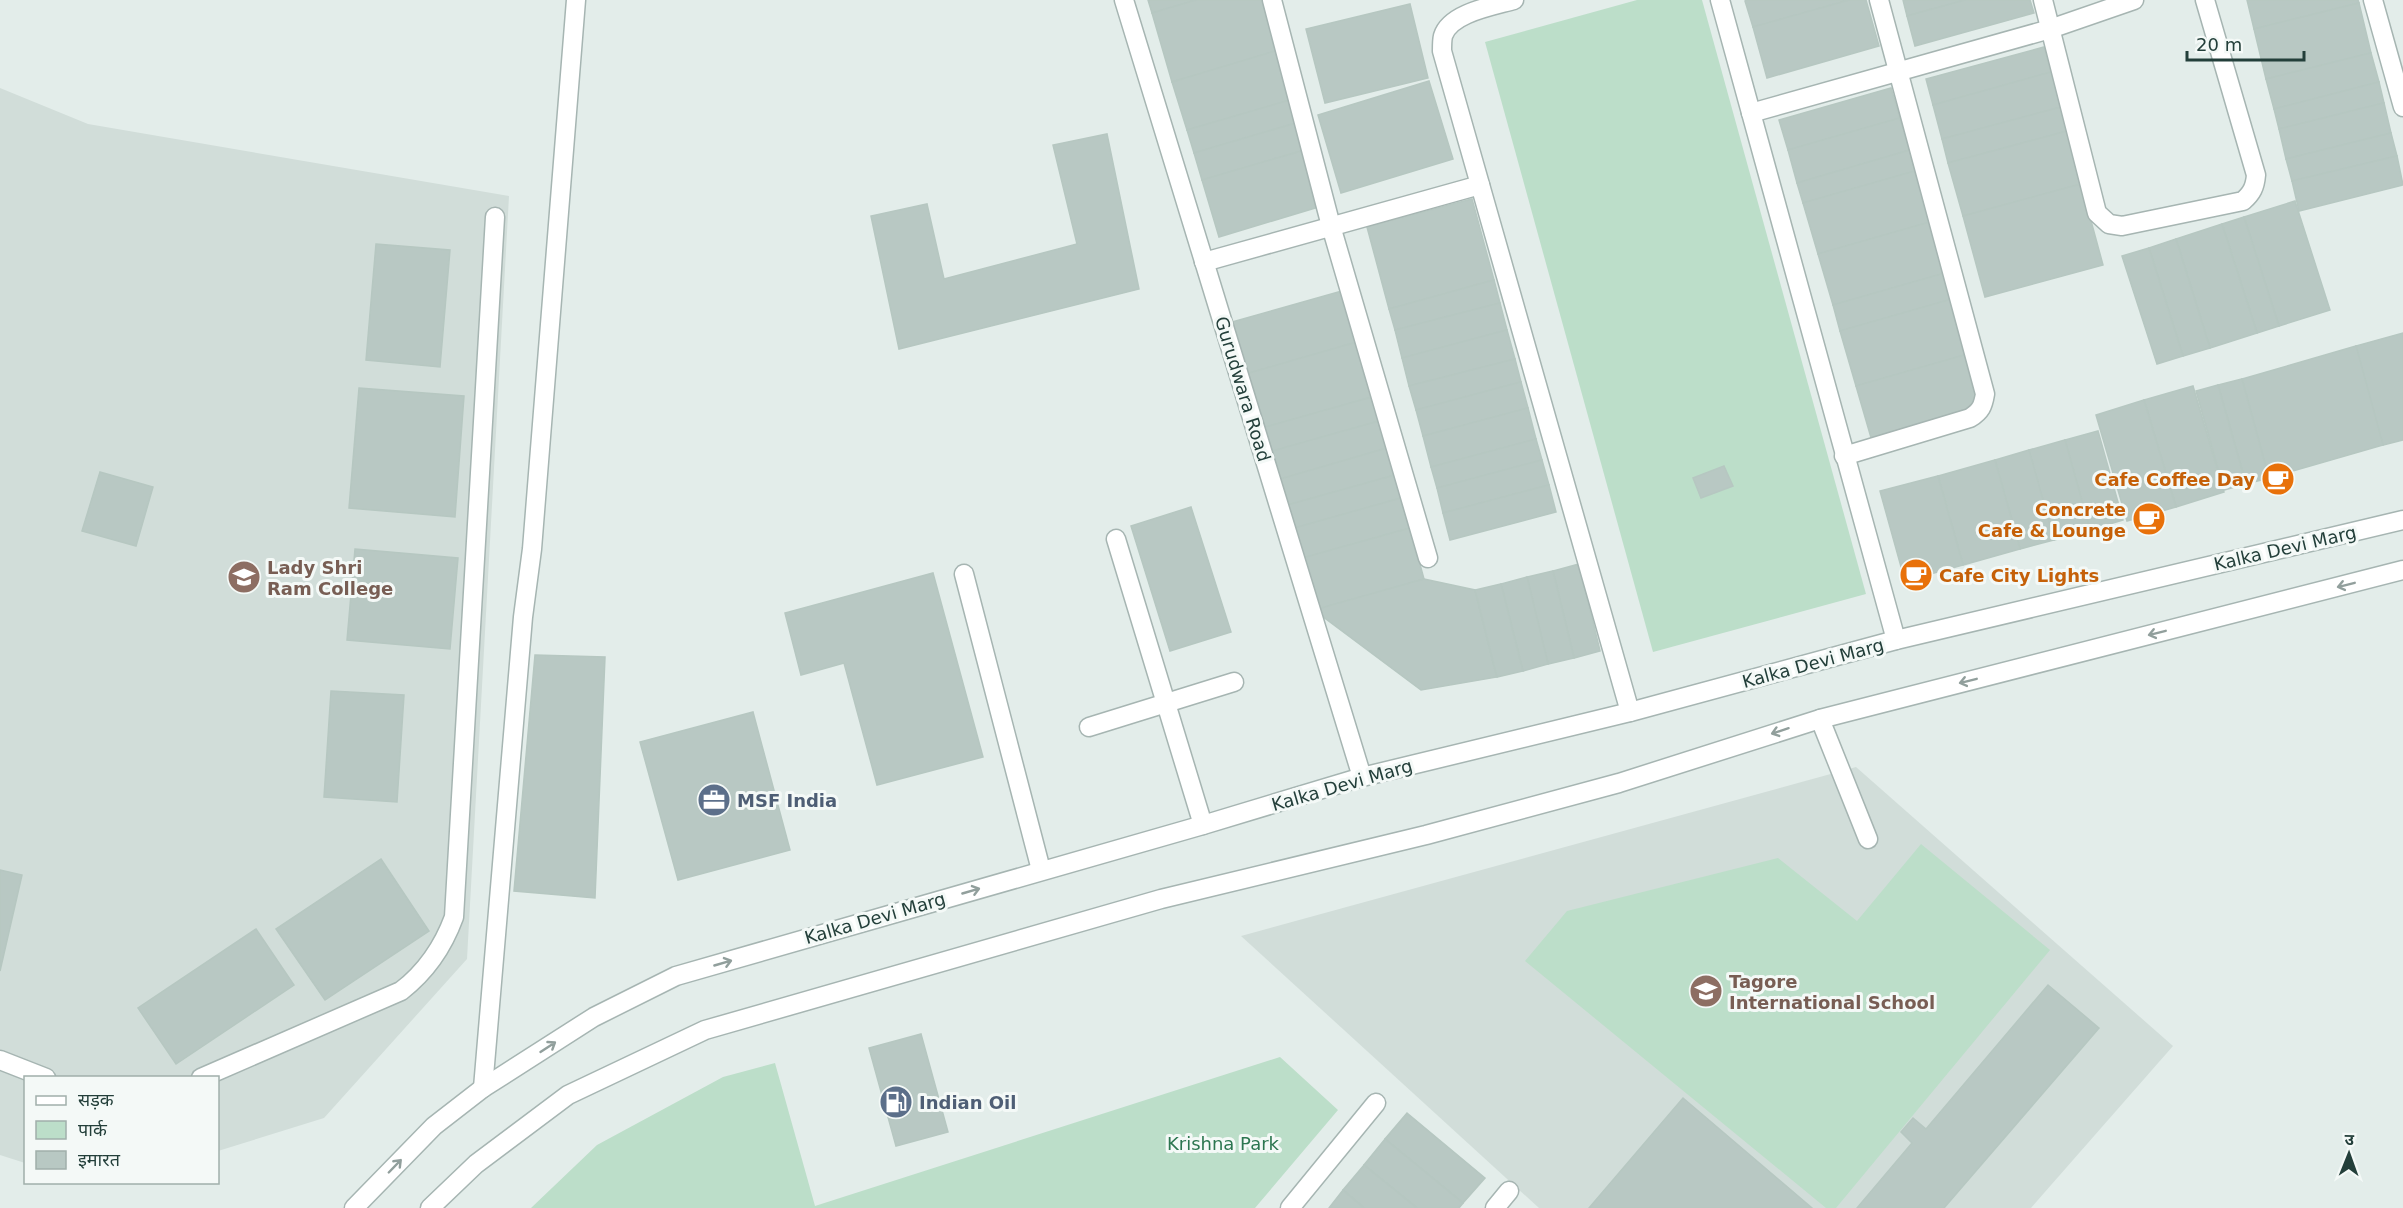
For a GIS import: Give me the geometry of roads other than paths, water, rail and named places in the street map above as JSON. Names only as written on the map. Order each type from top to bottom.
[{"type":"street","points":[[483,1088],[523,617],[533,537],[576,0]]},
{"type":"street","name":"Gurudwara Road","points":[[1124,0],[1362,777]]},
{"type":"street","points":[[1272,0],[1331,226],[1428,558]]},
{"type":"street","points":[[1514,0],[1467,13],[1454,21],[1443,34],[1442,51],[1630,712]]},
{"type":"street","points":[[1720,0],[1896,640]]},
{"type":"street","points":[[1844,456],[1970,418],[1979,412],[1985,394],[1879,0]]},
{"type":"street","points":[[2043,0],[2097,213],[2109,224],[2122,226],[2243,201],[2251,194],[2255,185],[2256,175],[2205,0]]},
{"type":"street","points":[[1751,112],[2050,29],[2134,0]]},
{"type":"street","points":[[2373,0],[2403,107]]},
{"type":"street","points":[[1204,262],[1480,185]]},
{"type":"street","points":[[203,1076],[401,991],[415,980],[430,963],[446,938],[454,917],[495,218]]},
{"type":"street","name":"Kalka Devi Marg","points":[[354,1208],[434,1126],[483,1088],[594,1017],[676,976],[1203,825],[1362,777],[1630,712],[1896,640],[2403,520]]},
{"type":"street","points":[[1116,538],[1203,825]]},
{"type":"street","points":[[430,1208],[476,1164],[568,1095],[705,1030],[1172,896],[1426,835],[1619,783],[1820,719],[2403,570]]},
{"type":"street","points":[[964,574],[1041,870]]},
{"type":"street","points":[[1089,727],[1234,682]]},
{"type":"street","points":[[1820,719],[1868,839]]},
{"type":"street","points":[[0,1060],[43,1076]]},
{"type":"street","points":[[1290,1208],[1376,1103]]},
{"type":"street","points":[[1495,1208],[1509,1191]]},
{"type":"place","name":"Cafe Coffee Day","points":[[2278,479]]},
{"type":"place","name":"Concrete Cafe & Lounge","points":[[2149,519]]},
{"type":"place","name":"Cafe City Lights","points":[[1916,575]]},
{"type":"place","name":"Lady Shri Ram College","points":[[244,577]]},
{"type":"place","name":"MSF India","points":[[714,800]]},
{"type":"place","name":"Tagore International School","points":[[1706,991]]},
{"type":"place","name":"Indian Oil","points":[[896,1102]]},
{"type":"park label","name":"Krishna Park","points":[[1223,1143]]}]
